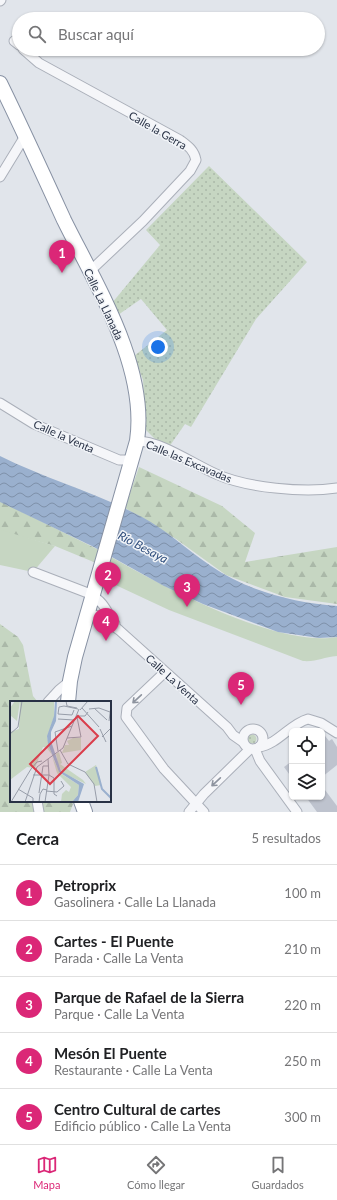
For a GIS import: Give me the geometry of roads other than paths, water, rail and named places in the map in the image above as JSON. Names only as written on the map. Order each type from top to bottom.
[{"type":"highway","name":"Calle La Llanada","points":[[0,84],[114,322],[130,365],[139,408],[136,441],[88,612],[70,681],[68,701]]},
{"type":"highway","points":[[81,802],[85,812]]},
{"type":"street","name":"Calle la Gerra","points":[[31,56],[39,63],[180,140],[192,150],[195,155],[196,160],[190,171],[143,221],[90,272]]},
{"type":"street","points":[[0,177],[25,136]]},
{"type":"street","name":"Calle la Venta","points":[[0,403],[41,427],[130,465]]},
{"type":"street","name":"Calle las Excavadas","points":[[136,441],[150,443],[218,475],[245,483],[307,490],[337,488]]},
{"type":"street","points":[[33,572],[94,594]]},
{"type":"street","name":"Calle La Venta","points":[[94,594],[119,630]]},
{"type":"street","name":"Calle La Venta","points":[[88,612],[101,617],[119,630],[227,727],[233,735],[254,745],[260,732],[256,730],[246,732],[227,727]]},
{"type":"street","points":[[165,672],[130,705],[126,711],[126,716],[164,769],[204,812]]},
{"type":"street","points":[[49,701],[58,690],[70,681]]},
{"type":"street","points":[[189,812],[195,804],[254,745],[274,741],[296,724],[308,719],[321,723],[337,733]]},
{"type":"street","points":[[246,732],[243,738],[254,745],[260,761],[297,812]]},
{"type":"street","points":[[37,802],[39,812]]},
{"type":"water","name":"Río Besaya","points":[[0,456],[35,472],[125,508],[160,528],[202,560],[225,575],[255,589],[288,599],[337,606],[337,637],[319,638],[278,632],[203,604],[164,586],[92,546],[0,502]]},
{"type":"place","name":"Petroprix","points":[[62,273]]},
{"type":"place","name":"Cartes - El Puente","points":[[108,595]]},
{"type":"place","name":"Parque de Rafael de la Sierra","points":[[187,607]]},
{"type":"place","name":"Mesón El Puente","points":[[106,641]]},
{"type":"place","name":"Centro Cultural de cartes","points":[[241,705]]}]
